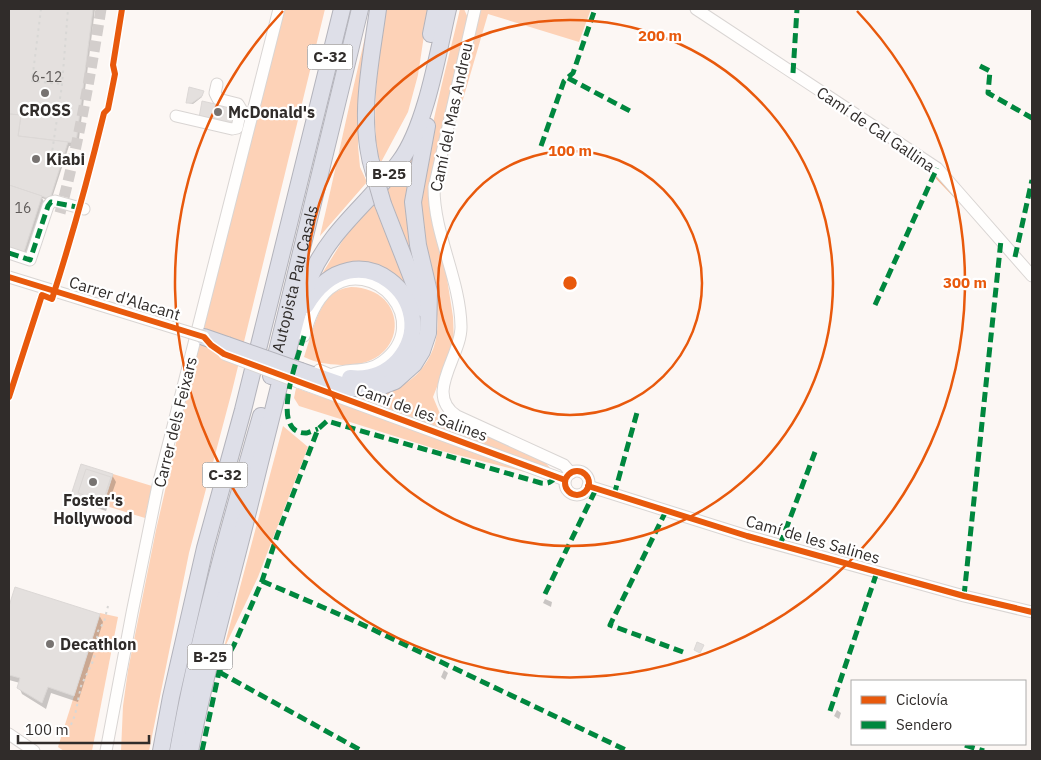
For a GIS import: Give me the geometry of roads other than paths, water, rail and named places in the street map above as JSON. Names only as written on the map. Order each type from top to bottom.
[{"type":"highway","points":[[318,106],[325,54],[335,9]]},
{"type":"highway","name":"Autopista Pau Casals","points":[[161,751],[171,697],[205,548],[243,410],[342,9]]},
{"type":"highway","name":"Autopista Pau Casals","points":[[178,751],[186,703],[224,543],[261,415],[360,9]]},
{"type":"highway","points":[[378,9],[366,115],[367,140],[383,204],[421,298],[428,333]]},
{"type":"highway","points":[[368,198],[395,154],[414,114],[436,9]]},
{"type":"highway","name":"B-25","points":[[190,751],[215,635],[236,564],[296,322],[309,278],[326,246],[401,160],[412,143],[428,91],[448,9]]},
{"type":"highway","points":[[204,337],[350,388],[376,388],[396,381],[406,372],[422,351],[428,333],[429,292],[418,245],[414,202],[423,146],[452,9]]},
{"type":"highway","points":[[296,322],[314,292],[323,282],[342,272],[361,269],[383,275],[396,286],[408,303],[412,326],[407,348],[394,366],[383,373],[360,379],[331,375]]},
{"type":"street","name":"Carrer dels Feixars","points":[[106,751],[158,485],[279,9]]},
{"type":"street","name":"Camí del Mas Andreu","points":[[475,9],[434,188],[434,206],[458,301],[461,326],[460,342],[442,388],[443,400],[452,413],[513,443],[564,465],[568,476]]},
{"type":"street","name":"Camí de Cal Gallina","points":[[696,9],[937,168],[1032,276]]},
{"type":"street","points":[[217,84],[215,93],[218,99],[255,107]]},
{"type":"street","points":[[176,116],[232,129],[237,128],[241,109],[238,104]]},
{"type":"street","points":[[9,253],[30,260],[51,202],[84,209]]},
{"type":"street","name":"Carrer d'Alacant","points":[[9,278],[204,337]]},
{"type":"street","points":[[301,372],[331,375],[337,372],[370,368],[381,363],[395,350],[400,340],[403,330],[402,317],[396,302],[378,284],[364,280],[340,282],[320,298],[313,310],[304,336]]},
{"type":"street","name":"Camí de les Salines","points":[[301,372],[568,476]]},
{"type":"street","points":[[575,471],[583,473],[588,479],[588,486],[583,493],[571,494],[566,488],[568,476],[575,471]]},
{"type":"street","name":"Camí de les Salines","points":[[588,486],[747,536],[964,596],[1032,612]]},
{"type":"street","points":[[9,734],[34,751]]},
{"type":"waterway","points":[[910,157],[931,171]]},
{"type":"waterway","points":[[937,178],[962,204]]},
{"type":"tunnel","points":[[60,213],[83,111],[101,9]]},
{"type":"place","name":"CROSS","points":[[45,93]]},
{"type":"place","name":"McDonald's","points":[[218,112]]},
{"type":"place","name":"Kiabi","points":[[36,159]]},
{"type":"place","name":"Foster's Hollywood","points":[[93,482]]},
{"type":"place","name":"Decathlon","points":[[50,644]]}]
